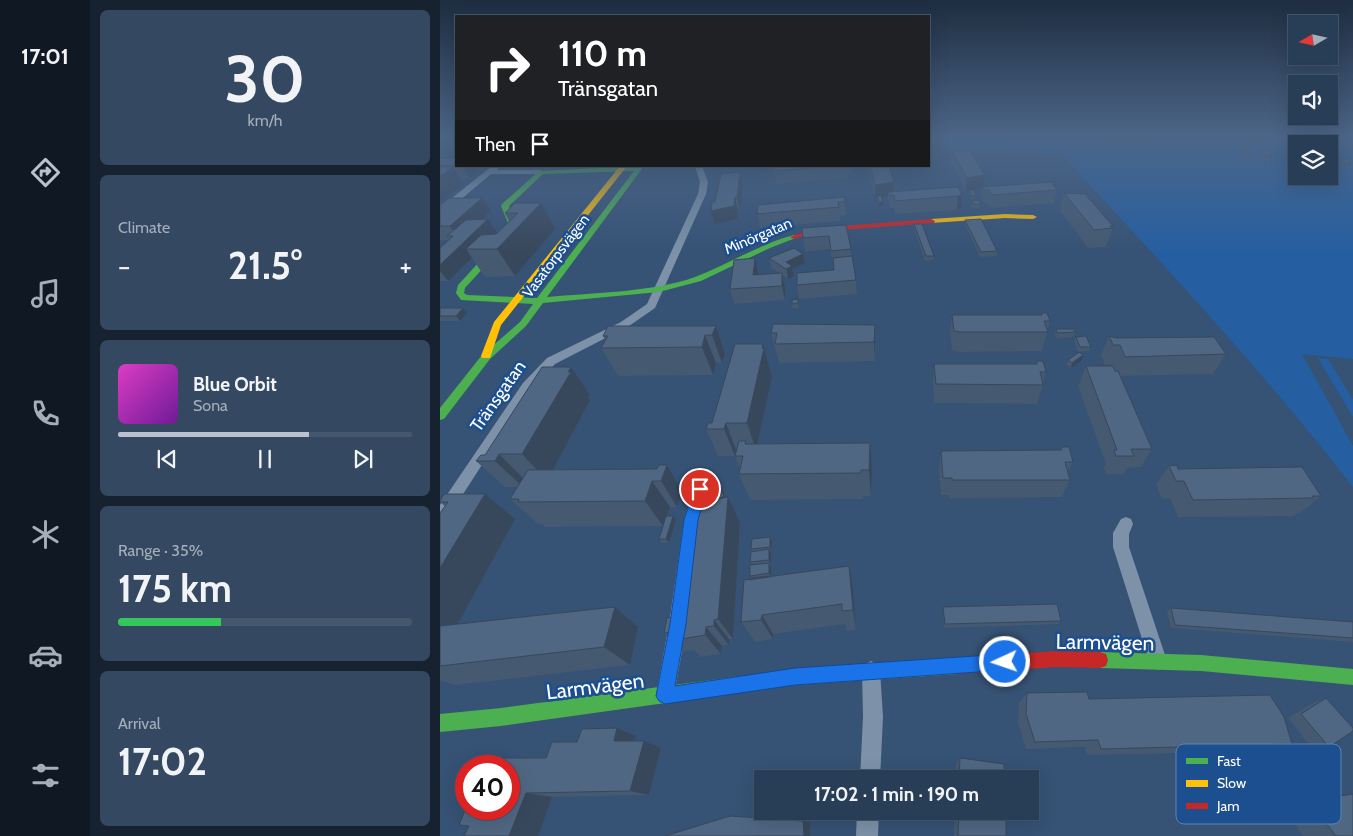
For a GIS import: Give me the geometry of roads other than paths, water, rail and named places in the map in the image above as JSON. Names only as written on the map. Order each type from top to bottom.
[{"type":"street","points":[[450,204],[487,174]]},
{"type":"street","name":"Minörgatan","points":[[539,174],[505,206],[514,228],[461,287],[460,293],[464,298],[472,300],[534,302],[659,289],[698,279],[795,235],[824,228],[1005,216],[1033,217]]},
{"type":"street","name":"Vasatorpsvägen","points":[[486,357],[497,324],[617,174]]},
{"type":"street","name":"Vasatorpsvägen","points":[[440,416],[486,357],[523,324],[534,302],[635,174]]},
{"type":"street","name":"Tränsgatan","points":[[440,517],[527,386],[542,368],[570,350],[631,321],[651,306],[702,194],[704,182],[701,174]]},
{"type":"street","points":[[665,696],[678,624],[691,520],[700,489]]},
{"type":"street","points":[[1126,524],[1121,533],[1121,546],[1158,661]]},
{"type":"street","name":"Larmvägen","points":[[440,723],[665,696],[795,677],[870,670],[1056,659],[1158,661],[1353,676]]},
{"type":"street","points":[[870,670],[873,717],[870,770]]},
{"type":"street","points":[[867,836],[868,820]]}]
